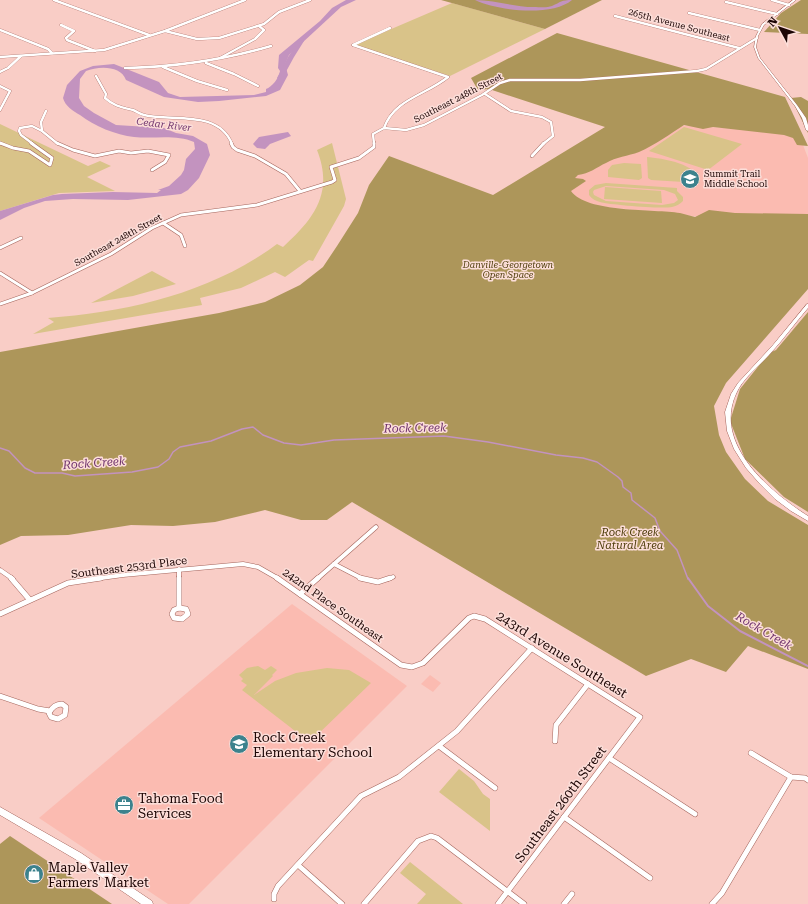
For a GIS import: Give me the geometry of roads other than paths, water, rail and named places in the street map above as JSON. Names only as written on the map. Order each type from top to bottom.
[{"type":"main road","points":[[0,811],[78,856],[149,904]]},
{"type":"street","points":[[54,0],[149,35]]},
{"type":"street","points":[[0,57],[104,50],[165,31],[245,0]]},
{"type":"street","points":[[165,31],[197,39],[209,40],[259,26],[266,23],[279,12],[310,0]]},
{"type":"street","points":[[772,0],[789,5]]},
{"type":"street","points":[[795,0],[763,25],[755,47],[760,58],[804,118],[808,130]]},
{"type":"street","points":[[726,2],[777,14]]},
{"type":"street","points":[[689,13],[760,30]]},
{"type":"street","name":"265th Avenue Southeast","points":[[615,16],[739,48]]},
{"type":"street","points":[[61,24],[74,31],[66,38],[67,40],[96,51]]},
{"type":"street","points":[[125,68],[163,67],[206,63],[220,58],[255,39],[264,30],[259,26]]},
{"type":"street","points":[[384,128],[385,122],[391,113],[406,102],[448,77],[353,45],[390,28]]},
{"type":"street","points":[[0,30],[48,49],[52,53]]},
{"type":"street","name":"Southeast 248th Street","points":[[0,304],[32,293],[111,254],[163,223],[187,214],[257,205],[335,180],[331,168],[364,156],[374,147],[373,134],[384,128],[406,130],[424,125],[484,94],[500,83],[510,80],[587,80],[697,71],[706,69],[757,38]]},
{"type":"street","points":[[220,58],[227,59],[271,46]]},
{"type":"street","points":[[0,72],[8,68],[22,55]]},
{"type":"street","points":[[206,63],[234,74],[258,86]]},
{"type":"street","points":[[163,67],[197,81],[227,90]]},
{"type":"street","points":[[96,76],[106,94],[105,98],[112,105],[144,114],[196,119],[206,122],[228,133],[232,140],[233,147],[237,150],[255,156],[286,174],[300,191]]},
{"type":"street","points":[[0,86],[10,91],[0,110]]},
{"type":"street","points":[[484,94],[511,111],[542,117],[551,122],[553,136],[540,146],[532,156]]},
{"type":"street","points":[[42,131],[41,122],[46,111]]},
{"type":"street","points":[[0,143],[13,148],[29,151],[50,165],[52,158],[21,135],[19,130],[20,128],[29,126],[42,131],[57,143],[73,150],[95,156],[119,152],[148,152],[168,155],[169,157],[165,162],[152,170]]},
{"type":"street","points":[[163,223],[181,235],[185,246]]},
{"type":"street","points":[[0,248],[21,238]]},
{"type":"street","points":[[0,273],[32,293]]},
{"type":"street","points":[[808,305],[738,386],[729,406],[728,414],[729,424],[736,446],[750,470],[780,500],[808,519]]},
{"type":"street","points":[[300,594],[376,527]]},
{"type":"street","name":"Southeast 253rd Place","points":[[0,614],[29,599],[68,583],[179,569],[243,564]]},
{"type":"street","name":"242nd Place Southeast","points":[[243,564],[258,567],[270,573],[401,665],[410,668],[417,667],[423,663],[469,618]]},
{"type":"street","points":[[334,564],[352,575],[372,582],[386,581],[393,576]]},
{"type":"street","points":[[179,569],[179,608]]},
{"type":"street","points":[[0,570],[14,579],[29,599]]},
{"type":"street","name":"243rd Avenue Southeast","points":[[469,618],[474,616],[486,619],[640,717]]},
{"type":"street","points":[[274,899],[274,894],[278,886],[361,796],[400,778],[427,754],[457,731],[532,648]]},
{"type":"street","points":[[555,741],[556,725],[588,684]]},
{"type":"street","points":[[0,696],[38,709],[50,711]]},
{"type":"street","name":"Southeast 260th Street","points":[[498,904],[640,717]]},
{"type":"street","points":[[439,746],[495,788]]},
{"type":"street","points":[[751,754],[791,777],[805,778],[808,780]]},
{"type":"street","points":[[609,758],[695,814]]},
{"type":"street","points":[[712,904],[722,894],[791,777]]},
{"type":"street","points":[[564,817],[650,878]]},
{"type":"street","points":[[364,904],[418,841],[428,836],[437,838],[524,904]]},
{"type":"street","points":[[298,864],[342,904]]},
{"type":"street","points":[[564,904],[572,894]]},
{"type":"waterway","name":"Cedar River","points":[[280,78],[291,57],[302,41]]},
{"type":"waterway","name":"Rock Creek","points":[[0,448],[9,451],[25,468],[35,473],[62,473],[75,476],[132,472],[158,467],[169,459],[173,452],[180,447],[211,441],[242,429],[253,427],[263,435],[284,443],[301,445],[334,440],[444,436],[488,442],[556,455],[583,458],[597,462],[618,477],[622,481],[623,487],[631,493],[632,500],[655,518],[660,531],[677,550],[688,579]]},
{"type":"waterway","name":"Rock Creek","points":[[688,578],[708,606],[740,631],[808,666]]},
{"type":"place","name":"Summit Trail Middle School","points":[[690,179]]},
{"type":"place","name":"Rock Creek Elementary School","points":[[239,744]]},
{"type":"place","name":"Tahoma Food Services","points":[[124,805]]},
{"type":"place","name":"Maple Valley Farmers' Market","points":[[34,874]]},
{"type":"park label","name":"Danville-Georgetown Open Space","points":[[508,270]]},
{"type":"park label","name":"Rock Creek Natural Area","points":[[630,538]]}]
